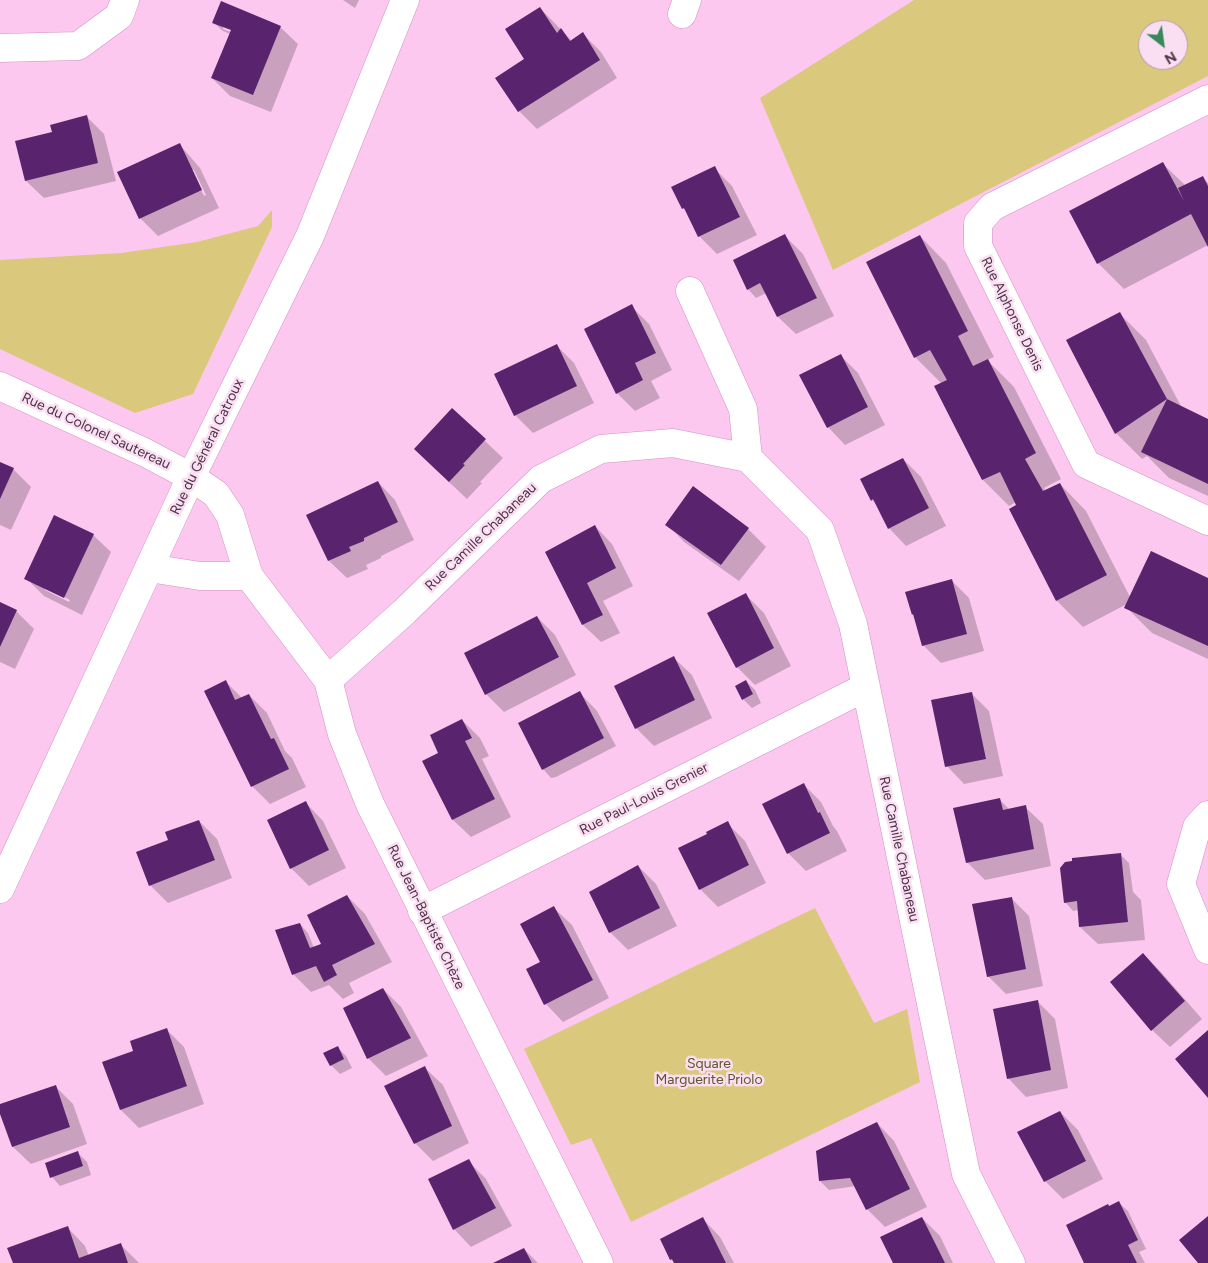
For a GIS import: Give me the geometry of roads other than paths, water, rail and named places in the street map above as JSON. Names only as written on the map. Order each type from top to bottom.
[{"type":"street","points":[[0,48],[78,46],[119,16],[125,0]]},
{"type":"street","name":"Rue du Général Catroux","points":[[0,889],[149,568],[310,236],[405,0]]},
{"type":"street","name":"Rue Alphonse Denis","points":[[1208,98],[992,207],[978,223],[978,246],[1086,464],[1208,520]]},
{"type":"street","points":[[690,291],[743,409],[748,458]]},
{"type":"street","name":"Rue du Colonel Sautereau","points":[[0,386],[146,453],[192,478]]},
{"type":"street","name":"Rue Camille Chabaneau","points":[[328,680],[404,612],[541,479],[601,450],[673,443],[748,458],[820,530],[853,624],[966,1174],[1010,1263]]},
{"type":"street","name":"Rue Jean-Baptiste Chèze","points":[[192,478],[216,494],[230,515],[249,576],[328,680],[342,734],[370,804],[599,1263]]},
{"type":"street","points":[[149,568],[200,576],[249,576]]},
{"type":"street","name":"Rue Paul-Louis Grenier","points":[[422,911],[866,686]]},
{"type":"street","points":[[1208,815],[1197,827],[1181,884],[1208,950]]},
{"type":"park label","name":"Square Marguerite Priolo","points":[[709,1072]]}]
